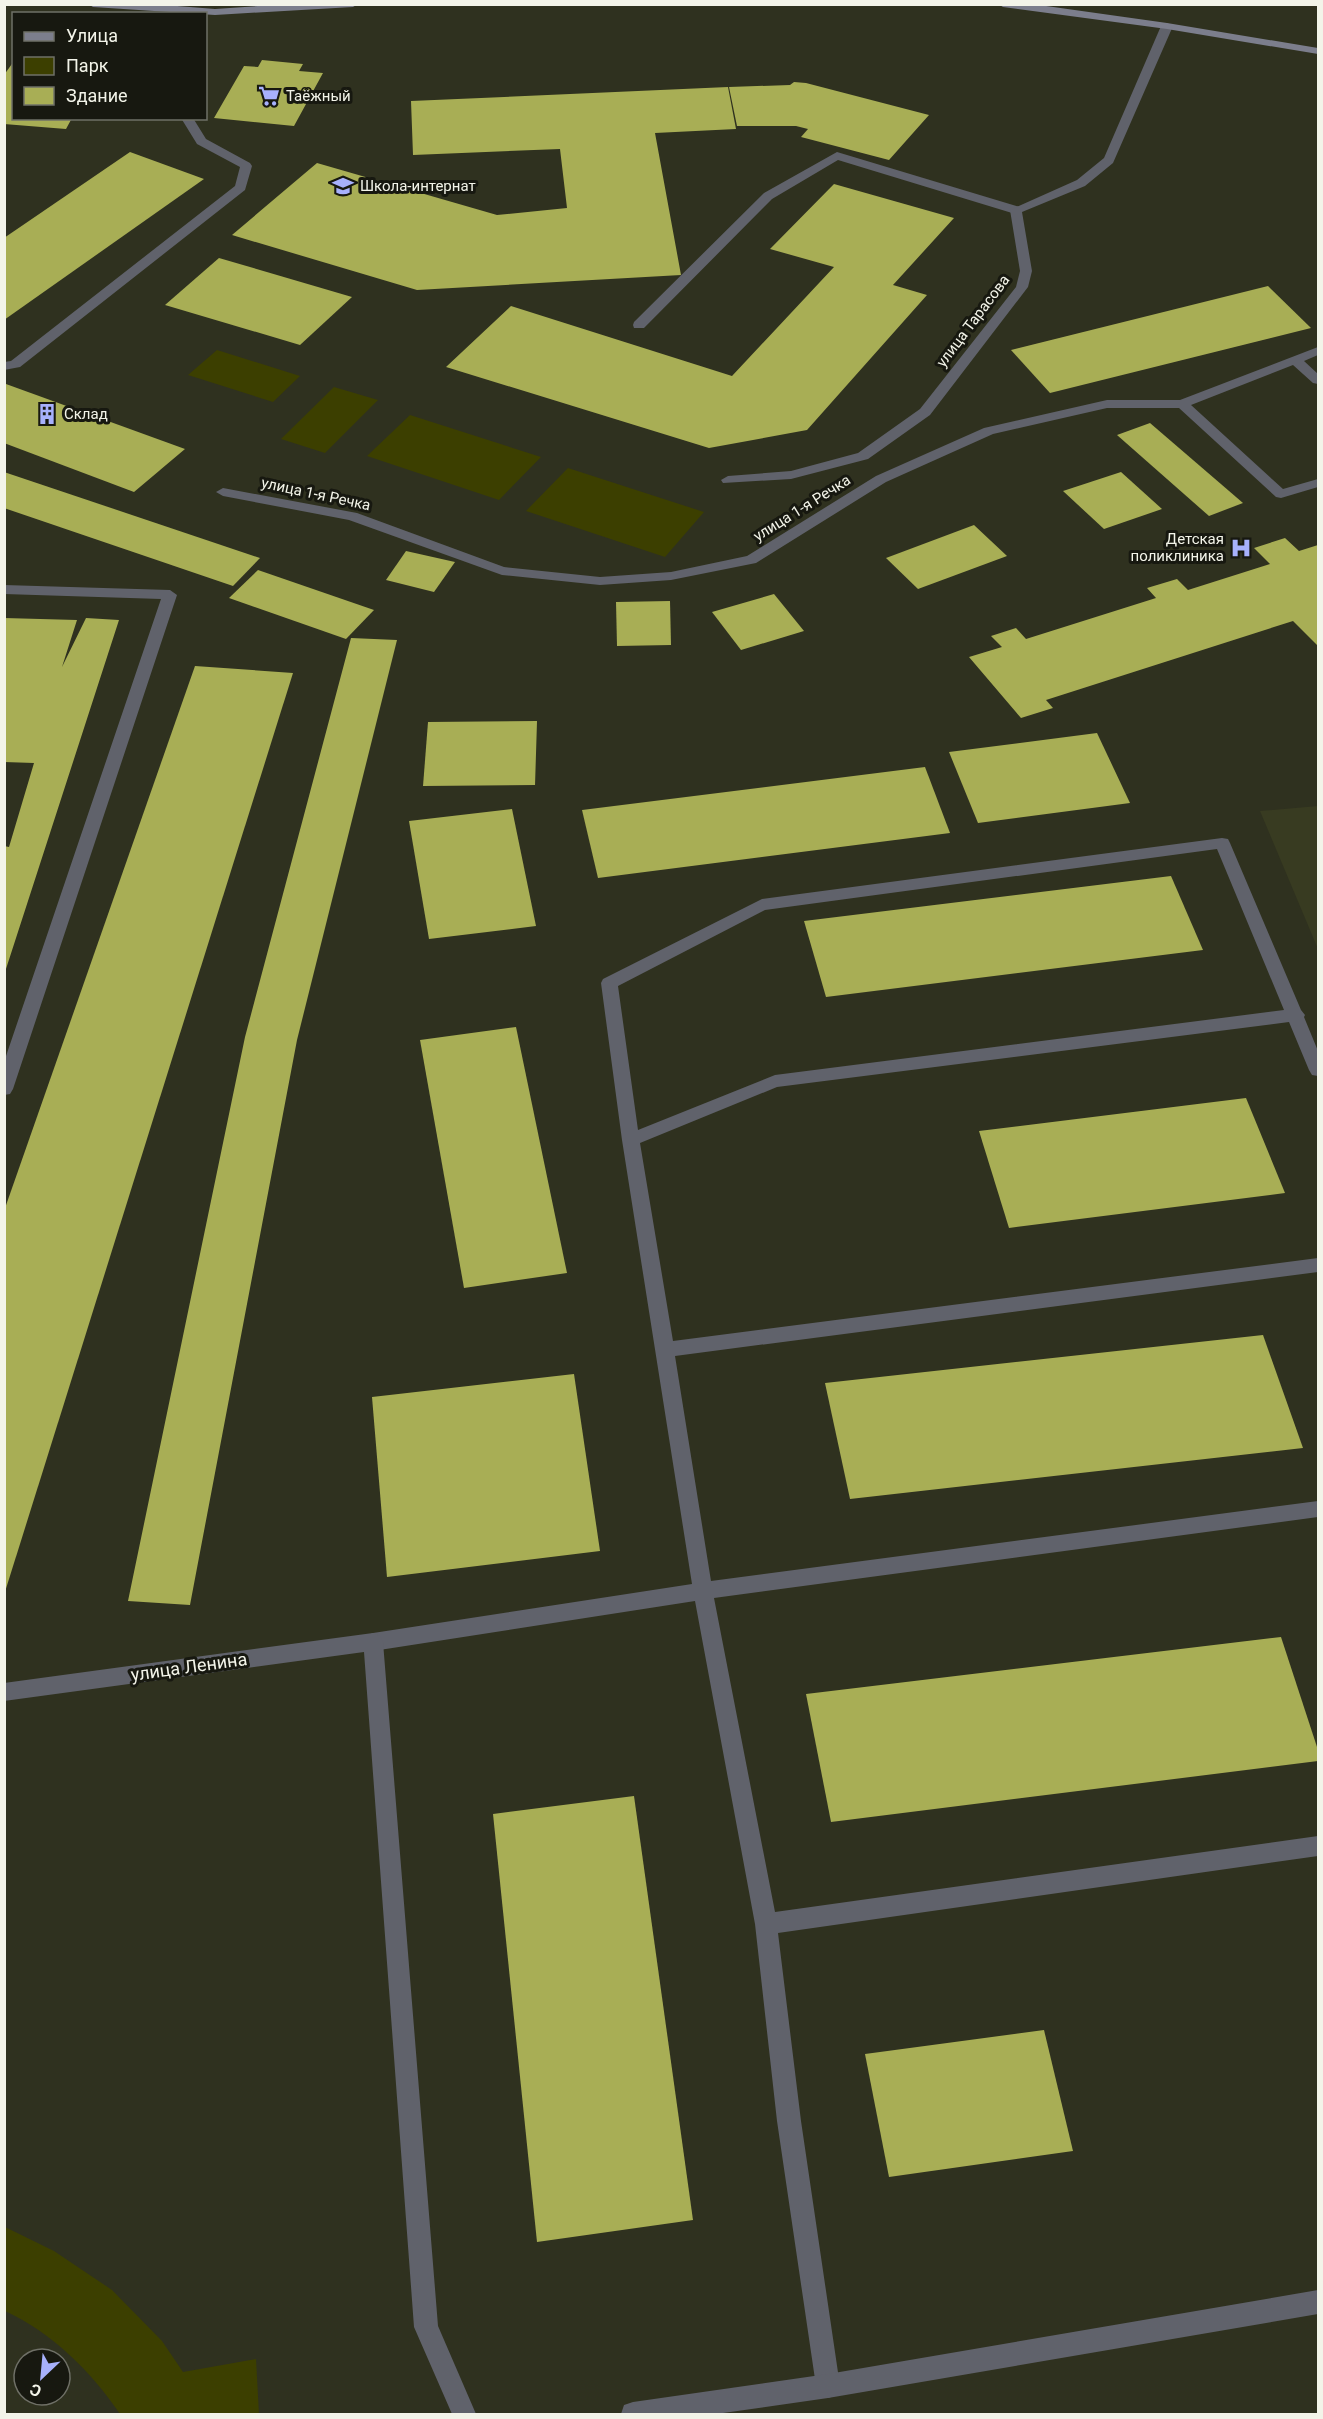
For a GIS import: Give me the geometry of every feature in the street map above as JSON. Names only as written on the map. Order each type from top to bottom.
[{"type":"street","points":[[93,4],[161,11],[215,12],[353,4]]},
{"type":"street","points":[[1003,4],[1167,26],[1318,51]]},
{"type":"street","points":[[639,325],[768,196],[837,156],[1016,210],[1081,183],[1109,160],[1167,26]]},
{"type":"street","points":[[4,366],[15,364],[241,187],[246,166],[201,141],[188,120]]},
{"type":"street","name":"улица Тарасова","points":[[728,480],[791,475],[864,456],[924,412],[1022,287],[1026,271],[1016,210]]},
{"type":"street","points":[[1318,351],[1182,404],[1281,494],[1318,483]]},
{"type":"street","points":[[1296,361],[1318,380]]},
{"type":"street","name":"улица 1-я Речка","points":[[223,492],[352,516],[502,571],[600,581],[671,576],[751,560],[881,479],[989,431],[1107,404],[1182,404]]},
{"type":"street","points":[[4,589],[170,595],[4,1089]]},
{"type":"street","points":[[828,2385],[789,2121],[766,1924],[703,1591],[631,1140],[609,983],[762,905],[1222,843],[1297,1015],[1318,1070]]},
{"type":"street","points":[[631,1140],[775,1081],[1297,1015]]},
{"type":"street","points":[[665,1350],[1318,1265]]},
{"type":"street","name":"улица Ленина","points":[[4,1692],[373,1642],[703,1591],[1318,1509]]},
{"type":"street","points":[[373,1642],[426,2327],[464,2415]]},
{"type":"street","points":[[766,1924],[1318,1846]]},
{"type":"street","points":[[633,2415],[828,2385],[1318,2302]]},
{"type":"shaded area","points":[[1318,806],[1318,949],[1260,811]]},
{"type":"green space","points":[[217,350],[300,376],[273,402],[188,375]]},
{"type":"green space","points":[[334,387],[378,400],[325,453],[281,439]]},
{"type":"green space","points":[[410,415],[541,457],[499,500],[367,456]]},
{"type":"green space","points":[[568,468],[704,512],[665,557],[526,511]]},
{"type":"green space","points":[[5,2227],[54,2251],[112,2290],[162,2341],[183,2372],[256,2359],[259,2414],[120,2414],[97,2383],[72,2358],[72,2347],[60,2347],[38,2330],[5,2311]]},
{"type":"building","name":"Таёжный","points":[[262,60],[303,64],[299,71],[323,73],[294,126],[214,118],[244,66],[258,67]]},
{"type":"building","points":[[12,64],[12,120],[71,120],[66,129],[4,124],[4,75]]},
{"type":"building","points":[[794,82],[806,83],[929,115],[889,160],[801,137],[808,129],[796,126],[737,126],[729,87],[790,85]]},
{"type":"building","name":"Школа-интернат","points":[[728,87],[736,129],[655,133],[681,275],[417,290],[232,235],[317,163],[497,215],[567,208],[560,149],[413,155],[411,101]]},
{"type":"building","points":[[130,152],[204,179],[4,320],[4,238]]},
{"type":"building","points":[[834,184],[954,218],[893,285],[927,295],[807,430],[709,448],[446,367],[511,306],[732,376],[834,267],[770,249]]},
{"type":"building","points":[[219,258],[352,297],[300,345],[165,305]]},
{"type":"building","points":[[1268,286],[1311,328],[1050,393],[1011,350]]},
{"type":"building","name":"Склад","points":[[6,384],[185,449],[134,492],[4,443]]},
{"type":"building","points":[[1150,423],[1243,503],[1209,516],[1117,435]]},
{"type":"building","points":[[4,472],[260,558],[233,586],[4,508]]},
{"type":"building","points":[[1121,472],[1162,509],[1104,529],[1063,491]]},
{"type":"building","points":[[974,525],[1007,556],[918,589],[886,558]]},
{"type":"building","points":[[1285,538],[1299,551],[1318,545],[1318,646],[1293,621],[1046,700],[1053,708],[1021,718],[969,657],[1002,647],[991,636],[1016,628],[1026,639],[1156,598],[1147,588],[1177,579],[1188,590],[1270,564],[1254,548]]},
{"type":"building","points":[[406,551],[455,562],[434,592],[386,580]]},
{"type":"building","points":[[258,570],[374,610],[346,639],[229,598]]},
{"type":"building","points":[[774,594],[804,631],[741,650],[712,612]]},
{"type":"building","points":[[670,601],[671,645],[617,646],[616,602]]},
{"type":"building","points":[[4,618],[77,620],[62,667],[86,618],[119,620],[5,972],[4,846],[9,847],[34,763],[4,762]]},
{"type":"building","points":[[351,638],[397,640],[297,1040],[190,1605],[128,1601],[245,1037]]},
{"type":"building","points":[[195,666],[293,673],[4,1595],[4,1211]]},
{"type":"building","points":[[537,721],[535,785],[423,786],[428,722]]},
{"type":"building","points":[[1097,733],[1130,803],[978,823],[949,752]]},
{"type":"building","points":[[925,767],[950,833],[598,878],[582,810]]},
{"type":"building","points":[[512,809],[536,926],[429,939],[409,821]]},
{"type":"building","points":[[1171,876],[1203,950],[826,997],[804,921]]},
{"type":"building","points":[[516,1027],[567,1273],[464,1288],[420,1040]]},
{"type":"building","points":[[1246,1098],[1285,1193],[1009,1228],[979,1131]]},
{"type":"building","points":[[1263,1335],[1303,1448],[850,1499],[825,1383]]},
{"type":"building","points":[[574,1374],[600,1551],[387,1577],[372,1397]]},
{"type":"building","points":[[1281,1637],[1318,1750],[1318,1761],[831,1822],[806,1694]]},
{"type":"building","points":[[634,1796],[693,2220],[537,2242],[493,1814]]},
{"type":"building","points":[[1044,2030],[1073,2151],[889,2177],[865,2054]]},
{"type":"place","name":"Таёжный","points":[[269,96]]},
{"type":"place","name":"Школа-интернат","points":[[343,186]]},
{"type":"place","name":"Склад","points":[[47,414]]},
{"type":"place","name":"Детская поликлиника","points":[[1241,548]]}]
